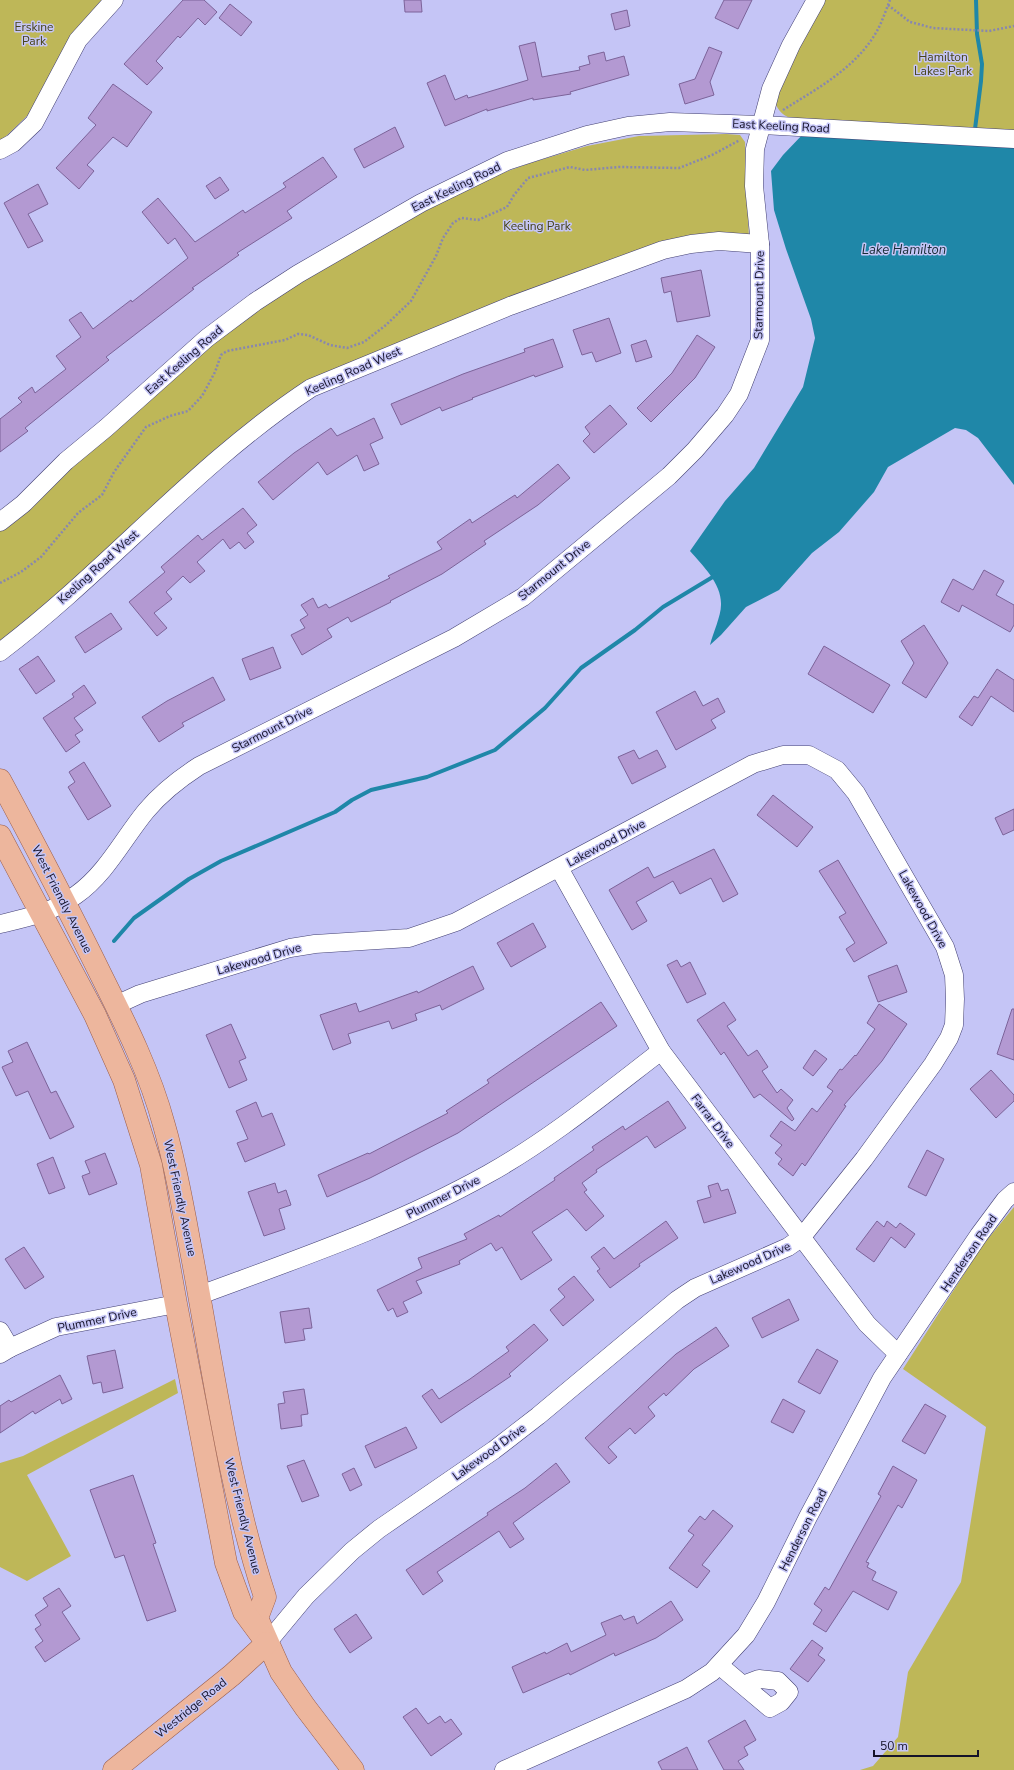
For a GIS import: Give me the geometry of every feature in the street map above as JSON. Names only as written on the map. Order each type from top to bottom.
[{"type":"main road","name":"West Friendly Avenue","points":[[0,780],[91,954],[146,1070],[164,1123],[176,1168],[228,1456],[250,1550],[265,1597],[257,1618],[281,1672],[300,1701],[353,1770]]},
{"type":"main road","name":"West Friendly Avenue","points":[[0,836],[95,1015],[124,1080],[151,1165],[226,1563],[244,1612],[267,1643]]},
{"type":"main road","name":"Westridge Road","points":[[114,1770],[232,1674],[267,1643]]},
{"type":"street","points":[[0,150],[13,143],[34,123],[78,40],[114,0]]},
{"type":"street","name":"Starmount Drive","points":[[0,924],[42,914],[65,903],[78,894],[95,879],[146,811],[178,780],[199,766],[454,638],[523,597],[669,476],[695,450],[725,415],[739,394],[760,340],[760,244],[754,186],[755,149],[760,125],[771,89],[791,45],[816,0]]},
{"type":"street","name":"East Keeling Road","points":[[0,522],[23,504],[66,461],[106,428],[207,338],[254,302],[298,274],[421,203],[507,161],[587,135],[628,126],[670,122],[760,125],[1014,139]]},
{"type":"street","name":"Keeling Road West","points":[[0,652],[20,637],[89,576],[234,444],[283,406],[311,388],[399,350],[510,306],[663,250],[691,244],[719,241],[760,244]]},
{"type":"street","name":"Lakewood Drive","points":[[116,1005],[140,994],[290,948],[315,944],[409,938],[432,931],[456,922],[753,764],[783,755],[809,755],[837,770],[856,793],[945,947],[954,975],[954,1025],[949,1038],[933,1064],[864,1159],[802,1238],[788,1247],[695,1288],[677,1300],[538,1416],[494,1450],[379,1529],[352,1551],[306,1596],[267,1643]]},
{"type":"street","name":"Farrar Drive","points":[[559,868],[661,1051],[867,1324],[898,1354]]},
{"type":"street","name":"Plummer Drive","points":[[200,1295],[407,1216],[489,1174],[559,1128],[661,1051]]},
{"type":"street","name":"Henderson Road","points":[[504,1770],[686,1689],[712,1672],[746,1636],[766,1602],[882,1378],[979,1234],[1014,1192]]},
{"type":"street","name":"Plummer Drive","points":[[5,1351],[56,1327],[176,1304]]},
{"type":"street","points":[[0,1331],[5,1351]]},
{"type":"street","points":[[719,1665],[743,1685]]},
{"type":"path","points":[[0,583],[21,572],[41,557],[78,513],[102,495],[114,472],[146,427],[170,416],[188,411],[202,396],[221,355],[227,351],[285,340],[298,334],[308,335],[330,344],[347,348],[364,342],[411,301],[436,256],[443,238],[453,223],[461,218],[478,220],[507,207],[514,195],[528,178],[570,167],[585,170],[619,167],[679,168],[712,156],[741,139],[841,72],[866,47],[877,31],[890,0]]},
{"type":"path","points":[[888,5],[910,22],[933,28],[989,31],[1014,26]]},
{"type":"green space","name":"Erskine Park","points":[[0,0],[103,0],[28,115],[0,142]]},
{"type":"green space","name":"Hamilton Lakes Park","points":[[821,0],[1014,0],[1014,132],[794,119],[784,115],[774,101]]},
{"type":"green space","name":"Keeling Park","points":[[740,135],[745,142],[749,239],[721,237],[304,385],[32,619],[0,643],[0,527],[72,463],[258,307],[422,211],[489,178],[530,163],[587,146],[639,136]]},
{"type":"green space","points":[[1014,1207],[1014,1770],[860,1770],[873,1766],[898,1737],[908,1672],[961,1582],[986,1427],[903,1369],[982,1246]]},
{"type":"green space","points":[[175,1379],[178,1393],[27,1475],[71,1556],[27,1581],[0,1567],[0,1463],[23,1456]]},
{"type":"water","name":"Lake Hamilton","points":[[804,133],[1014,144],[1014,485],[978,438],[966,430],[955,428],[888,467],[874,492],[839,532],[812,553],[779,590],[746,607],[710,645],[720,614],[720,597],[711,576],[690,551],[725,501],[754,468],[803,387],[815,338],[811,319],[774,210],[771,171],[783,155]]},
{"type":"building","points":[[183,0],[204,0],[217,12],[205,25],[198,18],[180,38],[178,36],[156,61],[163,68],[147,85],[124,64]]},
{"type":"building","points":[[404,0],[421,0],[422,12],[405,12]]},
{"type":"building","points":[[724,0],[752,0],[738,29],[715,18]]},
{"type":"building","points":[[230,4],[252,22],[241,36],[219,18]]},
{"type":"building","points":[[627,10],[630,26],[615,30],[611,14]]},
{"type":"building","points":[[535,42],[542,77],[580,70],[579,67],[590,64],[588,56],[604,52],[606,61],[624,56],[629,75],[570,92],[571,94],[533,100],[533,98],[487,111],[487,109],[445,126],[427,83],[445,75],[455,100],[467,95],[468,98],[528,80],[519,46]]},
{"type":"building","points":[[709,47],[722,52],[710,82],[714,95],[685,104],[679,84],[695,79]]},
{"type":"building","points":[[113,84],[152,112],[127,147],[113,137],[87,165],[94,171],[79,189],[56,168],[96,125],[88,118]]},
{"type":"building","points":[[395,127],[404,147],[364,168],[354,149]]},
{"type":"building","points":[[323,157],[337,177],[287,211],[292,218],[237,253],[239,255],[192,288],[194,289],[106,357],[109,360],[25,428],[28,431],[0,452],[0,419],[22,402],[18,398],[32,387],[35,393],[66,369],[56,356],[81,337],[69,320],[81,312],[93,329],[131,300],[132,302],[188,258],[175,238],[168,244],[142,212],[158,198],[195,242],[243,210],[245,213],[286,187],[283,183]]},
{"type":"building","points":[[220,177],[229,190],[215,199],[206,186]]},
{"type":"building","points":[[38,184],[48,204],[28,214],[43,241],[28,248],[4,203]]},
{"type":"building","points":[[701,270],[710,316],[677,322],[671,291],[664,293],[661,278]]},
{"type":"building","points":[[609,318],[621,353],[596,362],[592,352],[582,355],[573,330]]},
{"type":"building","points":[[697,335],[715,347],[695,378],[651,422],[637,408],[672,373]]},
{"type":"building","points":[[553,339],[563,367],[535,377],[534,375],[442,411],[440,407],[401,425],[391,404],[463,374],[525,352],[524,349]]},
{"type":"building","points":[[646,340],[652,357],[636,362],[631,345]]},
{"type":"building","points":[[610,405],[627,424],[594,453],[583,441],[590,434],[585,427]]},
{"type":"building","points":[[374,418],[383,438],[370,444],[379,464],[364,471],[357,455],[327,475],[318,462],[273,500],[258,482],[294,453],[331,428],[337,436]]},
{"type":"building","points":[[558,464],[570,478],[538,505],[484,541],[486,544],[442,574],[390,601],[391,602],[351,622],[348,617],[327,629],[332,637],[302,655],[291,635],[305,628],[300,620],[308,615],[301,605],[313,598],[318,608],[326,604],[329,608],[390,578],[388,576],[442,549],[437,542],[470,519],[472,523],[515,495],[517,498]]},
{"type":"building","points":[[243,508],[257,525],[247,533],[254,542],[245,549],[239,542],[230,549],[223,539],[197,562],[205,571],[190,583],[183,576],[166,592],[172,599],[154,613],[167,628],[157,636],[129,602],[165,572],[161,567],[198,535],[202,540]]},
{"type":"building","points":[[984,570],[1004,581],[996,595],[1014,605],[1014,625],[1010,632],[962,605],[959,612],[941,602],[953,579],[973,590]]},
{"type":"building","points":[[111,613],[122,629],[85,653],[75,637]]},
{"type":"building","points":[[924,625],[948,663],[926,698],[902,683],[914,663],[901,641]]},
{"type":"building","points":[[824,646],[890,685],[873,713],[808,674]]},
{"type":"building","points":[[273,647],[281,668],[250,680],[242,659]]},
{"type":"building","points":[[38,656],[55,681],[36,694],[19,669]]},
{"type":"building","points":[[997,669],[1014,680],[1014,712],[991,696],[972,726],[959,717],[974,696],[978,698]]},
{"type":"building","points":[[213,677],[225,700],[182,723],[184,726],[159,742],[142,717],[167,701]]},
{"type":"building","points":[[84,685],[96,703],[74,718],[83,730],[75,735],[80,742],[66,752],[43,718],[74,697],[72,694]]},
{"type":"building","points":[[695,691],[703,706],[718,698],[725,712],[711,720],[716,728],[676,750],[656,712]]},
{"type":"building","points":[[634,750],[639,759],[657,750],[666,767],[632,784],[618,757]]},
{"type":"building","points":[[84,762],[111,806],[88,820],[68,787],[75,782],[69,772]]},
{"type":"building","points":[[773,795],[813,827],[797,847],[757,815]]},
{"type":"building","points":[[1014,809],[1014,830],[1003,835],[995,818]]},
{"type":"building","points":[[714,849],[738,894],[723,902],[711,878],[680,894],[673,881],[636,902],[647,921],[632,930],[609,890],[648,867],[654,878]]},
{"type":"building","points":[[838,860],[887,943],[854,962],[846,949],[855,943],[839,917],[846,913],[819,871]]},
{"type":"building","points":[[533,923],[546,947],[511,967],[497,943]]},
{"type":"building","points":[[677,960],[681,967],[690,962],[706,994],[687,1003],[667,965]]},
{"type":"building","points":[[897,965],[907,992],[878,1002],[868,976]]},
{"type":"building","points":[[473,966],[484,989],[442,1010],[440,1005],[415,1014],[417,1020],[392,1029],[389,1021],[348,1034],[351,1043],[333,1050],[320,1015],[356,1003],[359,1012],[417,991],[418,993]]},
{"type":"building","points":[[601,1002],[617,1026],[458,1133],[370,1178],[327,1197],[318,1175],[368,1153],[369,1154],[448,1113],[446,1111],[489,1083],[487,1080]]},
{"type":"building","points":[[724,1002],[736,1020],[727,1026],[748,1056],[757,1050],[768,1067],[762,1071],[777,1093],[781,1089],[793,1100],[787,1108],[794,1119],[792,1121],[760,1094],[754,1098],[724,1052],[721,1055],[697,1020]]},
{"type":"building","points":[[879,1004],[907,1024],[882,1061],[844,1105],[846,1106],[805,1166],[802,1163],[793,1176],[778,1164],[782,1159],[775,1153],[782,1145],[770,1136],[781,1121],[795,1131],[812,1108],[817,1112],[833,1091],[827,1087],[840,1069],[842,1070],[855,1055],[856,1056],[875,1029],[867,1023]]},
{"type":"building","points":[[1012,1009],[1014,1009],[1014,1060],[997,1054]]},
{"type":"building","points":[[231,1024],[246,1058],[239,1061],[247,1080],[229,1088],[206,1035]]},
{"type":"building","points":[[27,1042],[51,1093],[56,1091],[74,1127],[50,1139],[28,1091],[16,1096],[2,1067],[13,1062],[8,1051]]},
{"type":"building","points":[[815,1050],[827,1059],[813,1076],[803,1068]]},
{"type":"building","points":[[991,1070],[1014,1095],[1014,1101],[996,1118],[970,1089]]},
{"type":"building","points":[[668,1101],[686,1128],[655,1148],[647,1136],[596,1170],[597,1172],[582,1183],[587,1190],[584,1192],[604,1216],[586,1231],[567,1209],[532,1232],[552,1260],[521,1280],[502,1247],[496,1251],[491,1243],[459,1261],[460,1264],[416,1281],[422,1293],[403,1302],[408,1312],[397,1317],[393,1308],[388,1311],[377,1290],[422,1268],[418,1258],[467,1239],[464,1234],[499,1215],[500,1217],[555,1180],[554,1178],[594,1150],[592,1147],[623,1126],[625,1130]]},
{"type":"building","points":[[256,1102],[262,1117],[272,1113],[285,1145],[245,1162],[237,1143],[248,1139],[236,1111]]},
{"type":"building","points":[[927,1150],[944,1159],[926,1196],[908,1187]]},
{"type":"building","points":[[105,1153],[117,1184],[89,1195],[82,1176],[90,1173],[85,1161]]},
{"type":"building","points":[[53,1157],[65,1188],[49,1194],[37,1164]]},
{"type":"building","points":[[275,1183],[278,1193],[286,1190],[291,1205],[279,1209],[285,1229],[264,1236],[248,1192]]},
{"type":"building","points":[[718,1183],[721,1191],[728,1189],[736,1213],[704,1223],[697,1201],[711,1197],[708,1186]]},
{"type":"building","points":[[666,1221],[678,1238],[639,1264],[640,1266],[610,1288],[597,1271],[600,1269],[591,1257],[604,1247],[614,1259]]},
{"type":"building","points":[[877,1221],[884,1227],[887,1221],[896,1228],[900,1223],[915,1234],[905,1248],[891,1237],[874,1262],[856,1249]]},
{"type":"building","points":[[24,1247],[44,1277],[25,1289],[5,1259]]},
{"type":"building","points":[[574,1276],[594,1300],[563,1326],[550,1310],[565,1297],[558,1289]]},
{"type":"building","points":[[789,1299],[799,1320],[762,1338],[752,1318]]},
{"type":"building","points":[[309,1308],[312,1328],[303,1329],[305,1340],[285,1343],[280,1312]]},
{"type":"building","points":[[534,1324],[548,1340],[509,1374],[511,1376],[441,1423],[422,1396],[432,1389],[439,1399],[509,1351],[506,1347]]},
{"type":"building","points":[[716,1327],[729,1346],[694,1369],[666,1396],[664,1393],[648,1407],[655,1416],[635,1434],[630,1428],[608,1447],[617,1457],[609,1464],[585,1438],[676,1354]]},
{"type":"building","points":[[817,1349],[838,1361],[820,1394],[798,1382]]},
{"type":"building","points":[[115,1350],[123,1388],[103,1393],[101,1382],[93,1384],[87,1356]]},
{"type":"building","points":[[60,1375],[72,1399],[62,1404],[60,1399],[35,1414],[33,1411],[0,1433],[0,1406],[9,1400],[11,1402]]},
{"type":"building","points":[[304,1389],[308,1414],[301,1415],[302,1426],[281,1429],[278,1404],[285,1403],[283,1392]]},
{"type":"building","points":[[783,1399],[805,1411],[793,1433],[771,1422]]},
{"type":"building","points":[[925,1404],[946,1416],[925,1454],[902,1441]]},
{"type":"building","points":[[406,1427],[417,1448],[375,1468],[365,1446]]},
{"type":"building","points":[[304,1460],[319,1496],[302,1502],[287,1466]]},
{"type":"building","points":[[556,1463],[570,1482],[513,1523],[524,1539],[510,1548],[499,1531],[437,1572],[443,1581],[423,1595],[406,1570],[488,1515],[487,1513],[525,1488]]},
{"type":"building","points":[[893,1466],[917,1480],[902,1508],[898,1505],[866,1562],[869,1563],[867,1567],[876,1572],[872,1580],[897,1592],[888,1610],[853,1591],[826,1632],[813,1624],[822,1610],[814,1604],[825,1587],[829,1590],[881,1496],[878,1494]]},
{"type":"building","points":[[354,1468],[362,1485],[350,1491],[342,1474]]},
{"type":"building","points":[[133,1475],[156,1543],[153,1544],[176,1611],[147,1621],[124,1555],[115,1558],[90,1490]]},
{"type":"building","points":[[713,1510],[733,1526],[702,1565],[710,1571],[697,1588],[669,1568],[694,1535],[688,1531],[700,1516],[705,1520]]},
{"type":"building","points":[[59,1588],[71,1606],[62,1612],[80,1639],[45,1662],[35,1647],[43,1641],[35,1629],[41,1625],[35,1615],[48,1606],[43,1598]]},
{"type":"building","points":[[671,1601],[683,1620],[656,1638],[615,1656],[614,1653],[570,1675],[569,1673],[523,1693],[512,1667],[545,1652],[546,1654],[567,1643],[571,1652],[606,1635],[601,1623],[621,1615],[624,1620],[634,1616],[637,1624]]},
{"type":"building","points":[[356,1614],[372,1638],[350,1653],[334,1629]]},
{"type":"building","points":[[812,1640],[823,1648],[818,1655],[825,1660],[808,1682],[790,1669]]},
{"type":"building","points":[[416,1708],[428,1724],[440,1716],[445,1723],[451,1719],[462,1734],[431,1756],[403,1717]]},
{"type":"building","points":[[745,1720],[756,1740],[744,1747],[748,1755],[738,1761],[744,1770],[724,1770],[708,1741]]},
{"type":"building","points":[[687,1747],[698,1770],[662,1770],[658,1762]]},
{"type":"waterway","points":[[975,129],[982,64],[977,34],[976,0]]},
{"type":"waterway","points":[[114,941],[134,918],[189,879],[221,861],[335,812],[352,800],[371,790],[427,777],[495,750],[545,708],[581,668],[635,630],[663,607],[716,575]]}]
